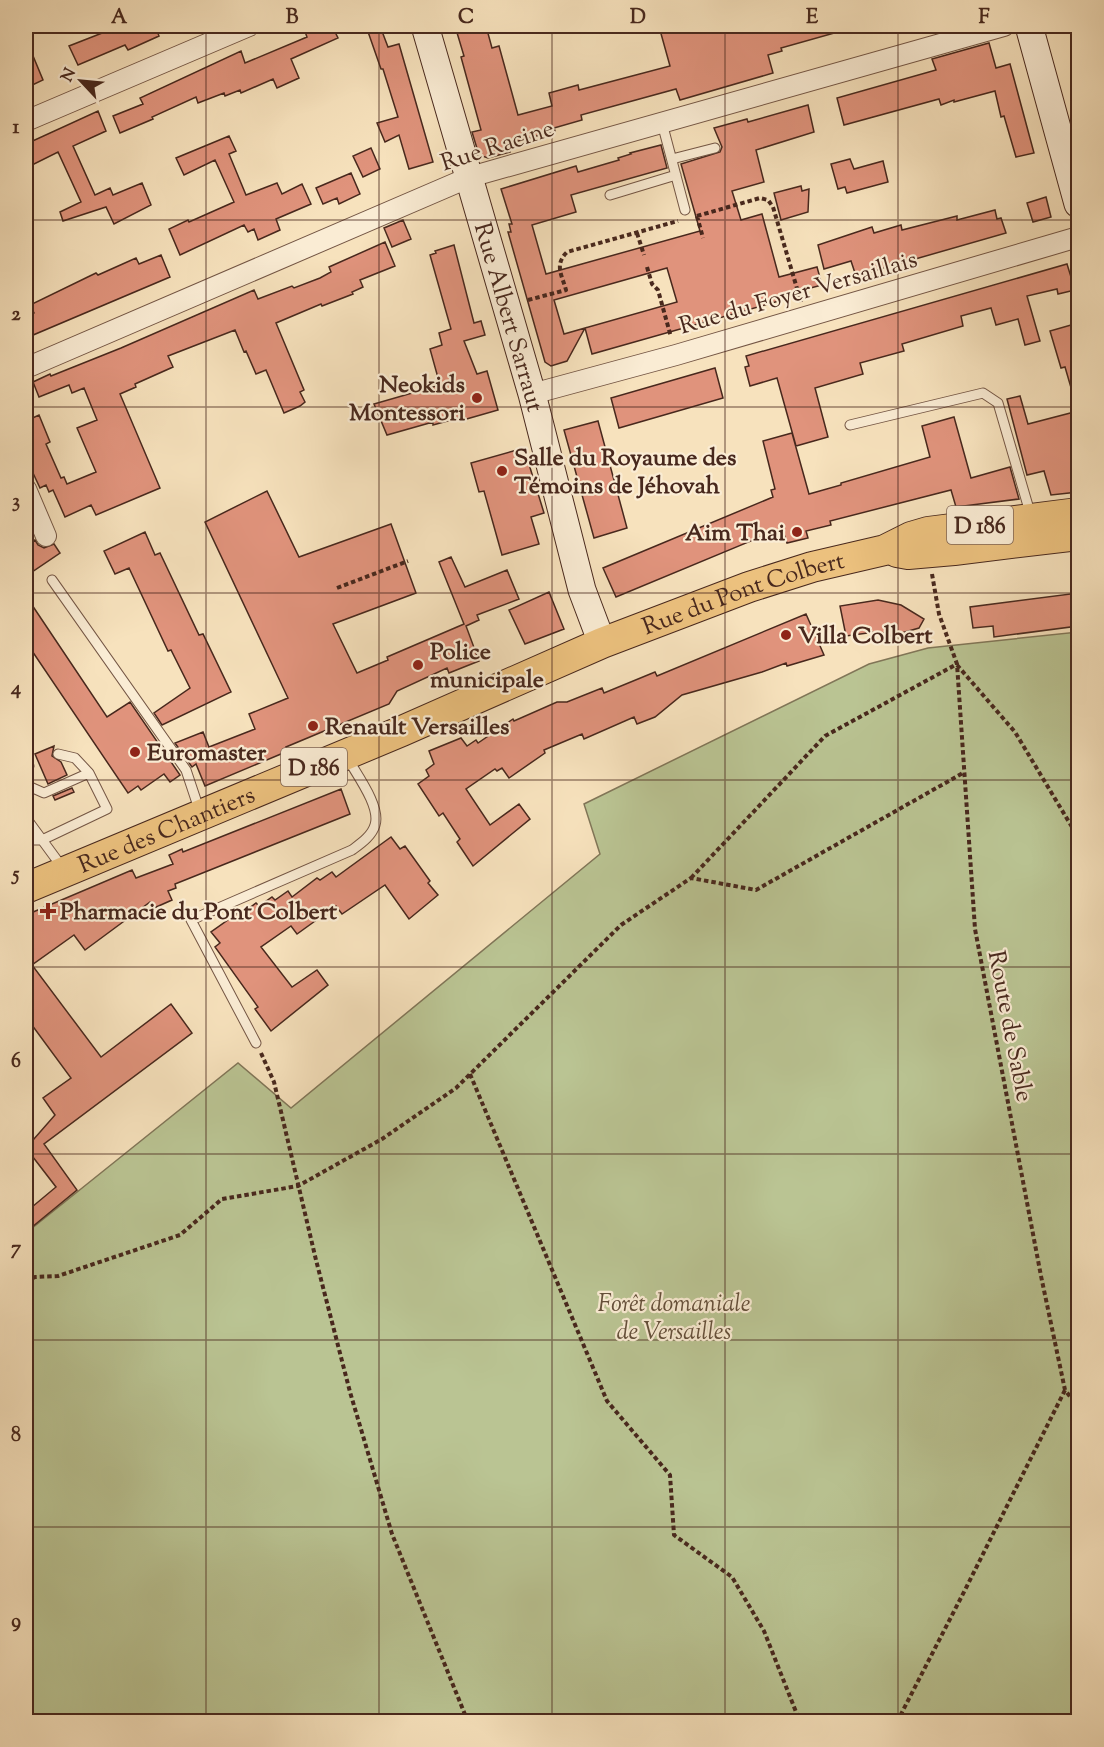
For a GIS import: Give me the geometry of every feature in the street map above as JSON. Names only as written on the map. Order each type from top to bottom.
[{"type":"main road","name":"Rue Albert Sarraut","points":[[426,26],[532,394],[582,590],[602,643]]},
{"type":"main road","points":[[1029,26],[1078,204]]},
{"type":"main road","name":"Rue du Pont Colbert","points":[[602,643],[749,587],[812,567],[885,550],[911,537],[928,532],[1078,513]]},
{"type":"main road","name":"Rue du Pont Colbert","points":[[885,550],[908,554],[1078,535]]},
{"type":"main road","name":"Rue des Chantiers","points":[[26,888],[346,754],[602,643]]},
{"type":"street","points":[[26,121],[249,26]]},
{"type":"street","name":"Rue Racine","points":[[26,368],[470,177],[1004,26]]},
{"type":"street","name":"Rue du Foyer Versaillais","points":[[532,394],[676,355],[1078,237]]},
{"type":"street","points":[[26,489],[46,536]]},
{"type":"lane","points":[[662,123],[685,210]]},
{"type":"lane","points":[[672,159],[715,148]]},
{"type":"lane","points":[[610,195],[676,175]]},
{"type":"lane","points":[[850,425],[983,393],[998,403],[1032,518]]},
{"type":"lane","points":[[52,580],[186,770],[201,814]]},
{"type":"lane","points":[[26,843],[32,840],[42,840],[107,809],[88,773],[75,758],[58,754]]},
{"type":"lane","points":[[256,1043],[191,920],[352,850],[366,838],[375,826],[376,812],[346,754]]},
{"type":"lane","points":[[26,785],[44,793],[88,773]]},
{"type":"lane","points":[[26,819],[66,871]]},
{"type":"path","points":[[507,306],[566,290],[559,265],[561,258],[567,252],[760,198],[768,200],[773,207],[805,316]]},
{"type":"path","points":[[697,216],[703,238]]},
{"type":"path","points":[[637,233],[644,255]]},
{"type":"path","points":[[647,267],[652,284],[658,290],[676,355]]},
{"type":"path","points":[[927,552],[939,614],[957,664],[1015,732],[1078,837]]},
{"type":"path","points":[[336,588],[408,561]]},
{"type":"path","points":[[26,1282],[35,1277],[58,1276],[180,1235],[222,1199],[298,1186],[382,1139],[456,1088],[621,925],[691,878],[825,736],[957,664]]},
{"type":"path","name":"Route de Sable","points":[[957,664],[975,929],[1041,1276],[1065,1389]]},
{"type":"path","points":[[691,878],[756,890],[963,773]]},
{"type":"path","points":[[256,1043],[274,1082],[350,1392],[392,1534],[468,1722]]},
{"type":"path","points":[[470,1074],[607,1401],[670,1475],[674,1535],[732,1577],[764,1631],[800,1722]]},
{"type":"path","points":[[897,1722],[968,1586],[1065,1389],[1078,1407]]},
{"type":"green space","name":"Forêt domaniale de Versailles","points":[[1078,632],[1078,1721],[26,1721],[26,1233],[238,1063],[291,1108],[600,854],[584,804],[869,664],[928,648]]},
{"type":"building","points":[[120,26],[155,26],[159,36],[128,50],[125,45],[78,65],[69,46]]},
{"type":"building","points":[[312,26],[332,26],[338,38],[291,59],[299,78],[277,88],[273,79],[241,93],[240,90],[225,96],[224,93],[198,103],[196,97],[120,133],[113,116],[143,104],[140,98],[241,51],[245,63],[307,37],[304,29]]},
{"type":"building","points":[[366,26],[380,26],[388,47],[399,44],[433,162],[409,169],[399,135],[385,142],[377,123],[398,117]]},
{"type":"building","points":[[455,26],[486,26],[492,48],[499,46],[518,115],[552,106],[549,93],[578,85],[579,90],[670,66],[660,30],[677,26],[844,26],[845,30],[781,48],[782,51],[768,55],[773,73],[680,100],[676,89],[581,115],[582,120],[554,128],[555,131],[507,144],[510,152],[488,158],[479,155],[472,132],[481,130]]},
{"type":"building","points":[[26,39],[43,80],[26,88]]},
{"type":"building","points":[[989,43],[996,68],[1010,64],[1034,153],[1016,157],[1004,116],[1001,117],[995,91],[941,105],[939,99],[844,125],[837,98],[936,70],[932,59]]},
{"type":"building","points":[[808,105],[814,132],[756,150],[764,182],[732,191],[741,220],[762,214],[779,277],[817,267],[822,285],[784,295],[786,299],[592,354],[585,328],[567,361],[551,366],[545,362],[508,232],[511,232],[509,224],[512,224],[501,189],[576,166],[578,172],[619,160],[618,158],[630,153],[661,145],[667,168],[571,195],[576,212],[532,225],[546,274],[700,231],[681,164],[720,152],[722,147],[714,128],[747,119],[748,122]],"holes":[[[667,268],[677,302],[564,334],[554,300]]]},
{"type":"building","points":[[98,111],[106,131],[73,146],[95,195],[110,188],[113,195],[142,183],[151,205],[114,224],[106,207],[63,221],[60,212],[81,202],[58,152],[26,168],[26,144]]},
{"type":"building","points":[[229,136],[236,151],[229,154],[246,195],[277,183],[282,194],[302,184],[311,204],[276,219],[280,230],[258,240],[254,229],[248,232],[244,225],[180,255],[169,229],[234,202],[215,160],[184,175],[176,158]]},
{"type":"building","points":[[371,148],[380,169],[363,177],[353,156]]},
{"type":"building","points":[[850,159],[854,169],[883,161],[888,182],[847,193],[845,187],[838,189],[831,164]]},
{"type":"building","points":[[351,173],[360,194],[339,204],[337,198],[323,204],[316,188]]},
{"type":"building","points":[[801,186],[802,191],[809,189],[808,212],[781,220],[774,193]]},
{"type":"building","points":[[1046,197],[1051,217],[1033,222],[1027,203]]},
{"type":"building","points":[[995,210],[997,219],[1001,218],[1006,233],[856,276],[851,261],[824,269],[818,245],[872,227],[874,233],[901,225],[902,230],[957,216],[957,220]]},
{"type":"building","points":[[403,220],[411,239],[392,247],[384,228]]},
{"type":"building","points":[[385,242],[395,266],[360,280],[363,287],[352,292],[353,294],[322,306],[321,304],[276,323],[304,390],[300,392],[305,402],[300,406],[284,413],[266,370],[256,374],[235,330],[168,356],[173,367],[135,384],[136,387],[120,394],[160,488],[96,515],[91,505],[65,517],[53,490],[49,492],[46,485],[40,488],[26,458],[31,456],[26,443],[26,421],[39,415],[50,442],[46,444],[61,478],[64,477],[67,484],[96,472],[77,428],[97,420],[84,388],[72,393],[69,385],[39,397],[33,382],[121,348],[254,290],[258,299],[320,278],[331,272],[329,267]]},
{"type":"building","points":[[454,245],[474,323],[481,321],[485,335],[464,341],[477,374],[487,371],[498,410],[463,420],[462,417],[433,425],[433,422],[387,435],[374,404],[440,385],[430,349],[442,345],[439,333],[451,329],[430,255]]},
{"type":"building","points":[[161,255],[170,277],[26,338],[26,317],[34,313],[30,305],[96,273],[98,275],[136,258],[139,264]]},
{"type":"building","points":[[1067,264],[1075,290],[1058,294],[1057,289],[1027,296],[1040,341],[1025,345],[1018,319],[996,325],[991,308],[961,316],[963,326],[902,344],[904,351],[860,363],[863,374],[815,388],[828,437],[796,446],[777,378],[750,386],[745,367],[749,366],[746,356]]},
{"type":"building","points":[[1078,323],[1078,398],[1074,398],[1065,367],[1061,368],[1050,331]]},
{"type":"building","points":[[715,368],[723,398],[619,428],[611,398]]},
{"type":"building","points":[[1020,396],[1028,424],[1078,411],[1078,492],[1051,495],[1044,471],[1027,475],[1007,399]]},
{"type":"building","points":[[954,417],[971,478],[1010,467],[1019,499],[956,507],[951,490],[830,521],[831,525],[806,531],[808,538],[787,543],[782,528],[616,597],[603,568],[773,497],[771,490],[775,489],[763,441],[792,433],[809,494],[930,457],[922,426]]},
{"type":"building","points":[[598,421],[627,528],[594,538],[564,430]]},
{"type":"building","points":[[524,448],[544,513],[531,517],[539,544],[502,555],[484,491],[479,492],[471,463]]},
{"type":"building","points":[[267,491],[299,557],[391,524],[416,593],[333,624],[357,673],[388,660],[387,657],[464,624],[439,562],[451,557],[465,587],[507,570],[519,599],[477,615],[479,620],[466,626],[479,661],[449,673],[447,668],[397,691],[389,704],[286,747],[288,751],[205,786],[196,764],[192,767],[175,743],[203,732],[209,747],[255,729],[249,714],[288,698],[205,522]]},
{"type":"building","points":[[145,532],[155,555],[160,553],[199,635],[203,634],[231,692],[162,725],[154,713],[190,688],[171,650],[168,651],[129,568],[115,574],[104,551]]},
{"type":"building","points":[[35,540],[44,548],[54,544],[60,553],[26,576],[26,544]]},
{"type":"building","points":[[549,592],[564,629],[525,644],[509,610]]},
{"type":"building","points":[[1078,593],[1078,626],[994,637],[993,626],[973,628],[970,607]]},
{"type":"building","points":[[26,596],[107,717],[130,702],[180,775],[170,782],[164,774],[141,790],[138,786],[128,793],[26,642]]},
{"type":"building","points":[[878,600],[901,605],[924,619],[919,628],[891,636],[875,632],[846,636],[840,606]]},
{"type":"building","points":[[806,614],[824,655],[787,666],[786,663],[682,695],[655,717],[637,724],[634,717],[584,739],[582,734],[544,750],[545,753],[509,778],[502,768],[497,771],[495,769],[466,789],[490,825],[519,804],[530,819],[473,866],[457,842],[460,839],[443,813],[439,816],[418,784],[429,776],[426,770],[434,764],[429,751],[461,738],[467,746],[476,740],[478,743],[513,719],[514,721],[557,702],[567,702],[602,688],[604,693],[655,672],[657,676]]},
{"type":"building","points":[[54,746],[52,756],[61,762],[67,775],[48,784],[35,754]]},
{"type":"building","points":[[72,788],[74,792],[55,800],[53,796]]},
{"type":"building","points":[[341,789],[350,814],[175,884],[176,888],[168,891],[172,900],[154,908],[150,902],[85,950],[74,935],[32,965],[101,1057],[171,1004],[192,1033],[44,1144],[77,1190],[26,1232],[26,1212],[56,1187],[26,1148],[55,1115],[43,1098],[71,1078],[26,1017],[26,915],[132,870],[136,878],[173,864],[169,855],[182,849],[183,852]]},
{"type":"building","points":[[391,837],[400,849],[405,846],[438,895],[409,919],[385,885],[342,914],[336,906],[297,934],[291,926],[261,947],[292,987],[317,970],[328,985],[271,1031],[255,1009],[258,1007],[215,947],[220,943],[211,932],[256,903],[259,906],[272,897],[275,900],[288,891],[292,897],[317,878],[320,880],[332,872],[336,877]]},
{"type":"place","name":"Neokids Montessori","points":[[477,398]]},
{"type":"place","name":"Salle du Royaume des Témoins de Jéhovah","points":[[502,471]]},
{"type":"place","name":"Aim Thai","points":[[797,532]]},
{"type":"place","name":"Villa Colbert","points":[[786,635]]},
{"type":"place","name":"Police municipale","points":[[418,665]]},
{"type":"place","name":"Renault Versailles","points":[[313,726]]},
{"type":"place","name":"Euromaster","points":[[135,752]]},
{"type":"place","name":"Pharmacie du Pont Colbert","points":[[48,911]]}]
